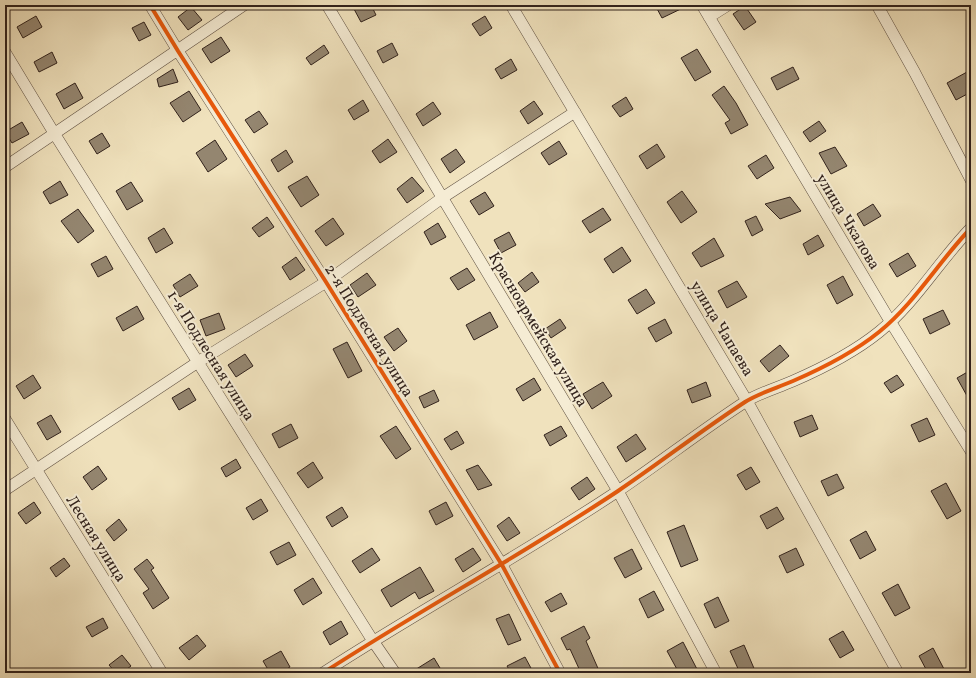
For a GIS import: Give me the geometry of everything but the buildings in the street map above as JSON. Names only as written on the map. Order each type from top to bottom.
[{"type":"street","name":"2-я Подлесная улица","points":[[150,5],[326,282],[502,565],[560,673]]},
{"type":"street","points":[[5,167],[244,5]]},
{"type":"street","name":"Красноармейская улица","points":[[327,5],[618,491],[716,673]]},
{"type":"street","name":"улица Чапаева","points":[[511,5],[747,401],[898,673]]},
{"type":"street","name":"улица Чкалова","points":[[702,5],[890,321],[971,451]]},
{"type":"street","points":[[709,17],[728,5]]},
{"type":"street","points":[[877,5],[915,73],[971,180]]},
{"type":"street","name":"1-я Подлесная улица","points":[[5,52],[54,133],[373,641],[395,673]]},
{"type":"street","points":[[5,490],[198,362],[326,282],[442,198],[575,112]]},
{"type":"street","points":[[323,673],[373,641],[502,565],[618,491],[747,401],[819,370],[864,344],[882,330],[912,298],[971,228]]},
{"type":"street","name":"Лесная улица","points":[[5,419],[162,673]]},
{"type":"cycle path","points":[[150,5],[326,282],[502,565],[560,673]]},
{"type":"cycle path","points":[[323,673],[582,515],[745,402],[762,393],[793,381],[838,360],[859,347],[892,321],[971,228]]}]
